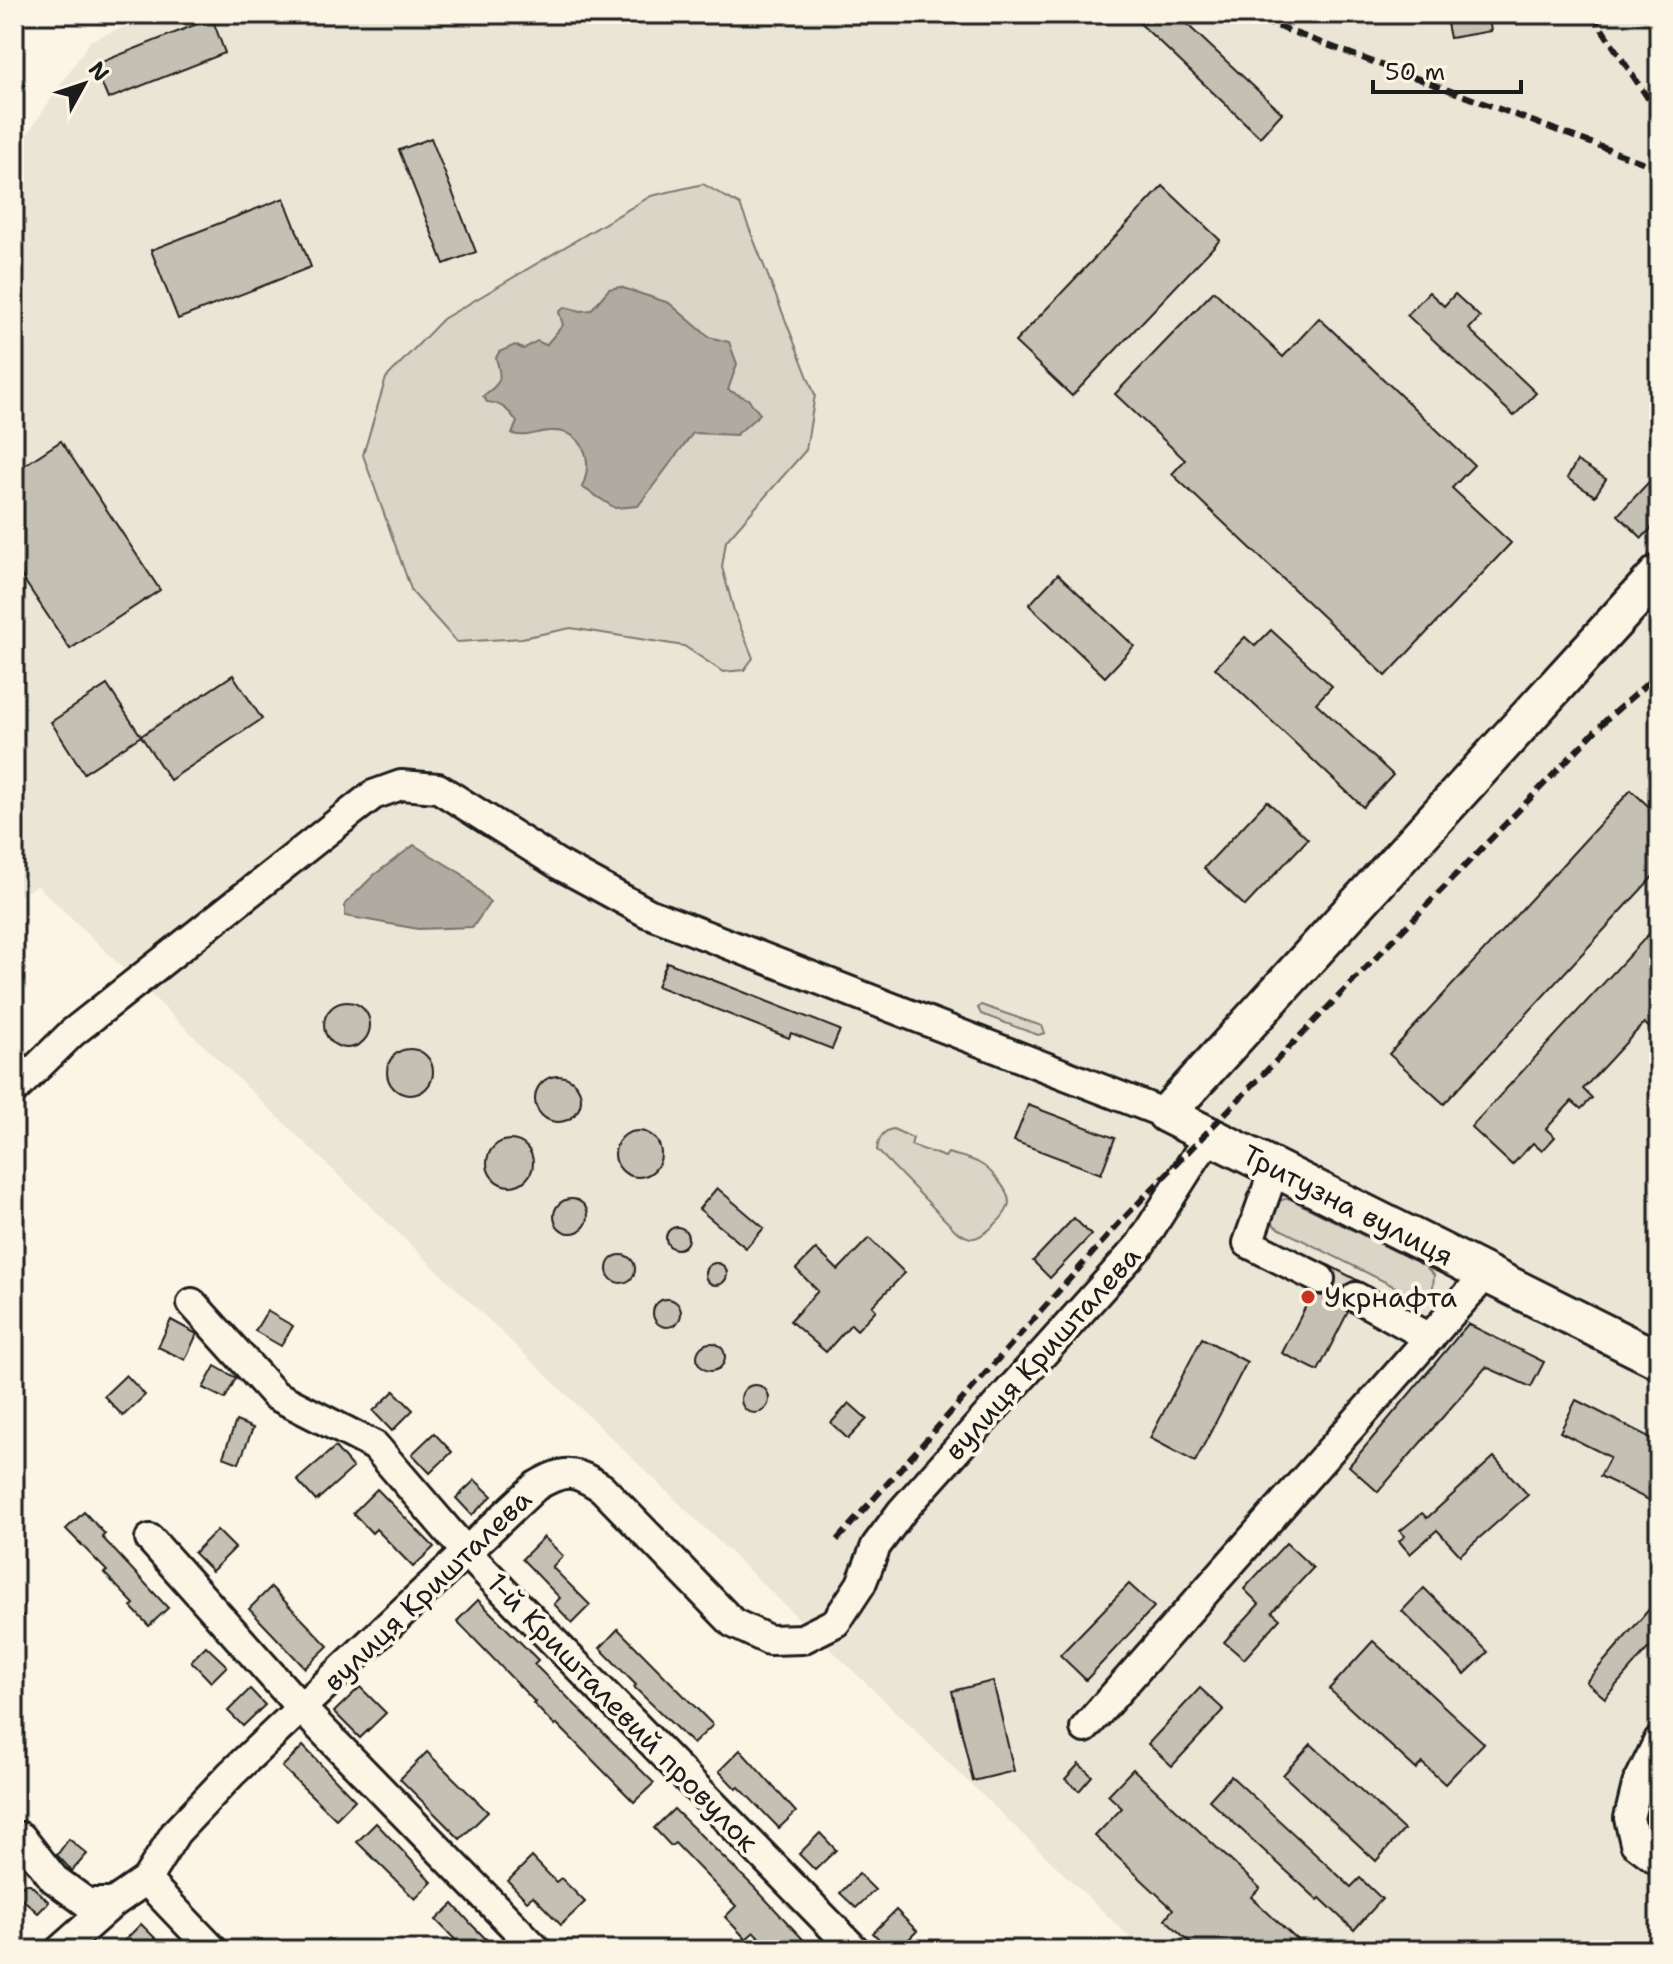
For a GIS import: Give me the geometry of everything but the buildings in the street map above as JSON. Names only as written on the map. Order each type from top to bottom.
[{"type":"main road","points":[[1166,1114],[1659,573]]},
{"type":"main road","name":"Тритузна вулиця","points":[[1166,1114],[1659,1360]]},
{"type":"street","points":[[14,1090],[72,1033],[350,813],[373,795],[401,785],[438,788],[558,864],[648,913],[1166,1114]]},
{"type":"street","name":"вулиця Кришталева","points":[[60,1950],[113,1903],[146,1880],[176,1832],[231,1774],[536,1486],[555,1475],[580,1474],[602,1488],[733,1623],[769,1640],[802,1639],[836,1622],[861,1584],[876,1546],[902,1511],[1140,1245],[1212,1136]]},
{"type":"street","points":[[1275,1167],[1248,1243],[1320,1279]]},
{"type":"street","points":[[1085,1728],[1486,1274]]},
{"type":"street","points":[[1356,1297],[1430,1338]]},
{"type":"street","name":"1-й Кришталевий провулок","points":[[192,1303],[275,1395],[375,1446],[467,1553],[855,1950]]},
{"type":"street","points":[[150,1539],[302,1709],[537,1950]]},
{"type":"street","points":[[1659,1740],[1637,1785],[1629,1818],[1635,1843],[1659,1861]]},
{"type":"street","points":[[21,1837],[54,1879],[87,1903],[113,1903]]},
{"type":"street","points":[[146,1880],[213,1950]]},
{"type":"path","points":[[14,1664],[22,1614]]},
{"type":"shaded area","points":[[158,14],[1659,14],[1659,1950],[1143,1950],[37,885],[14,899],[14,154],[91,40]]},
{"type":"shaded area","points":[[703,184],[740,205],[815,395],[806,450],[726,541],[722,567],[734,611],[753,658],[744,670],[723,672],[684,646],[571,628],[522,638],[457,642],[412,592],[363,455],[386,378],[443,319],[651,196]]},
{"type":"shaded area","points":[[620,287],[669,303],[709,337],[729,342],[737,364],[728,390],[748,399],[760,414],[736,435],[693,433],[638,506],[615,508],[582,487],[587,466],[578,440],[561,432],[512,434],[517,422],[514,418],[501,406],[487,402],[483,396],[499,380],[496,358],[499,352],[515,345],[523,349],[537,341],[546,345],[563,325],[559,312],[565,307],[591,310],[609,289]]},
{"type":"shaded area","points":[[414,845],[462,874],[490,902],[473,927],[418,929],[345,916],[345,904],[374,875]]},
{"type":"shaded area","points":[[981,1005],[1042,1026],[1045,1033],[1038,1035],[981,1014],[978,1008]]},
{"type":"shaded area","points":[[893,1129],[913,1138],[911,1145],[945,1157],[948,1153],[968,1158],[988,1170],[1008,1198],[1008,1208],[1000,1219],[974,1238],[956,1231],[877,1150],[882,1136]]},
{"type":"shaded area","points":[[1288,1198],[1425,1266],[1434,1275],[1433,1288],[1424,1296],[1411,1295],[1280,1229],[1274,1225],[1270,1213],[1276,1202]]},
{"type":"tunnel","points":[[1320,1279],[1356,1297]]},
{"type":"railway","points":[[1244,14],[1642,162],[1659,172]]},
{"type":"railway","points":[[1592,14],[1659,115]]},
{"type":"railway","points":[[837,1540],[1122,1220],[1608,718],[1659,673]]},
{"type":"place","name":"Укрнафта","points":[[1308,1297]]}]
